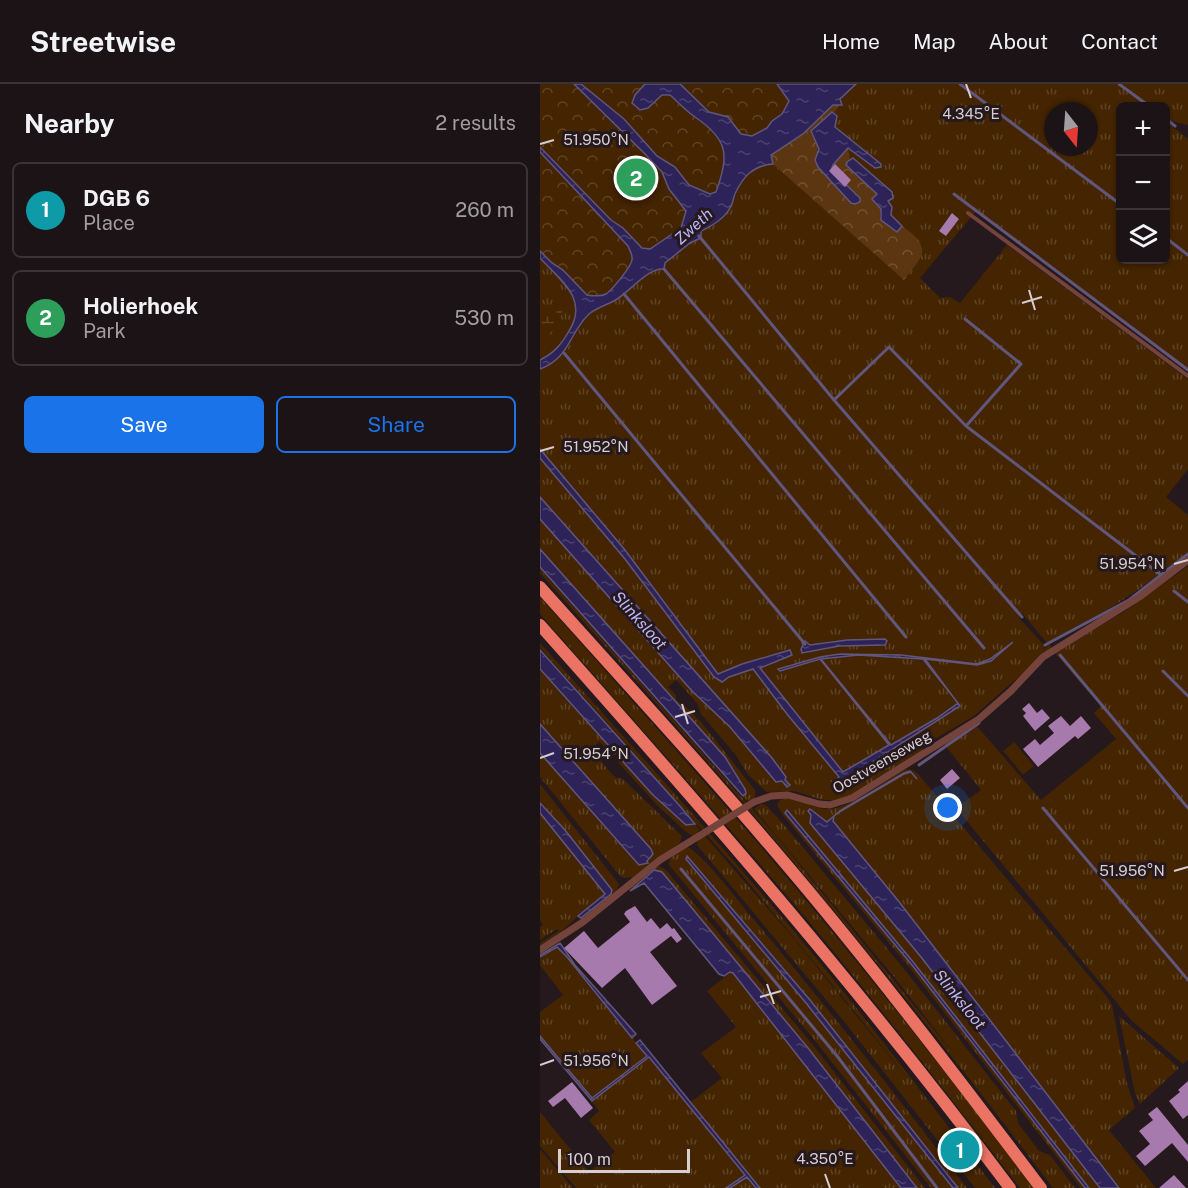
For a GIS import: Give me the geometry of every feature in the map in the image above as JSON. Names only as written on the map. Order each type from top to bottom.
[{"type":"highway","points":[[540,586],[712,779],[822,907],[1041,1188]]},
{"type":"highway","points":[[540,625],[692,795],[802,925],[927,1080],[1010,1188]]},
{"type":"street","name":"Oostveenseweg","points":[[540,950],[583,922],[660,860],[754,802],[771,796],[788,795],[830,805],[852,798],[979,719],[1011,691],[1043,657],[1141,596],[1188,560]]},
{"type":"lane","points":[[968,213],[1188,376]]},
{"type":"green space","points":[[540,84],[833,84],[709,208],[605,297],[588,305],[540,252]]},
{"type":"green space","points":[[856,84],[1188,84],[1188,125],[1170,121],[1170,102],[1116,102],[1116,264],[1170,264],[1170,125],[1188,139],[1188,372],[977,210],[920,278],[940,298],[950,297],[960,303],[1007,245],[1188,379],[1188,469],[1166,497],[1188,515],[1188,553],[1120,602],[1047,643],[1022,613],[1019,615],[1019,618],[1045,646],[1042,651],[1049,644],[1052,648],[1039,655],[1040,657],[1017,680],[974,716],[923,746],[922,751],[855,794],[836,801],[819,799],[795,791],[767,792],[748,775],[735,754],[701,714],[697,703],[676,680],[668,687],[676,695],[676,700],[701,722],[755,790],[755,798],[747,801],[743,796],[746,793],[745,789],[725,757],[540,549],[540,519],[692,691],[730,727],[776,782],[781,781],[787,787],[789,785],[772,758],[540,497],[540,458],[625,559],[714,677],[722,682],[729,677],[753,669],[839,777],[843,772],[760,668],[791,656],[790,650],[717,673],[625,550],[540,449],[540,369],[557,359],[590,313],[653,270],[664,269],[665,263],[702,231],[716,224],[730,207],[744,179],[750,172],[760,167],[773,164],[779,168],[904,279],[923,246],[893,218],[890,213],[892,207],[853,158],[850,159],[848,148],[881,164],[835,127],[837,116],[834,113],[841,104],[840,99]],"holes":[[[886,640],[885,645],[839,646],[802,653],[802,642],[805,641],[810,645],[832,641]]]},
{"type":"green space","points":[[833,105],[840,105],[811,134],[818,148],[816,158],[818,167],[831,170],[848,148],[850,159],[846,166],[878,194],[873,201],[881,209],[880,217],[896,232],[902,226],[922,246],[920,258],[904,280],[773,164],[770,155],[803,134]]},
{"type":"green space","points":[[540,258],[570,291],[576,309],[574,320],[563,340],[540,360]]},
{"type":"green space","points":[[559,307],[562,309],[558,323],[540,342],[542,320],[548,312]]},
{"type":"green space","points":[[1188,566],[1188,1060],[1183,1064],[1131,1020],[956,808],[981,790],[944,744],[975,724],[1041,800],[1116,739],[1094,713],[1101,706],[1054,652],[1124,612]]},
{"type":"green space","points":[[540,569],[776,836],[957,1058],[895,978],[754,809],[761,804],[766,805],[786,827],[905,970],[1016,1111],[1018,1123],[1039,1151],[1050,1155],[1075,1188],[1053,1188],[845,924],[716,771],[540,573]]},
{"type":"green space","points":[[540,597],[797,890],[934,1059],[1034,1188],[1020,1188],[806,918],[540,614]]},
{"type":"green space","points":[[540,643],[793,930],[921,1090],[995,1188],[975,1188],[843,1020],[697,845],[697,841],[705,836],[790,934],[916,1089],[854,1011],[737,869],[540,648]]},
{"type":"green space","points":[[540,669],[616,753],[613,757],[600,742],[594,746],[597,755],[606,767],[616,778],[621,778],[627,783],[682,836],[680,843],[634,877],[620,876],[540,777],[540,753],[639,865],[648,863],[651,849],[540,724]]},
{"type":"green space","points":[[1014,742],[1034,766],[1023,775],[1003,751]]},
{"type":"green space","points":[[619,757],[652,794],[686,825],[695,824],[700,830],[693,836],[686,832],[658,806],[617,761]]},
{"type":"green space","points":[[906,769],[918,774],[1112,1005],[1127,1083],[1135,1108],[1109,1130],[1156,1188],[1119,1188],[900,903],[834,823],[833,817],[829,822],[825,822],[809,809],[812,816],[810,823],[921,957],[1100,1188],[1089,1188],[914,963],[788,811],[785,812],[912,965],[1085,1188],[1081,1188],[909,967],[782,814],[777,805],[780,800],[793,799],[817,808],[840,807]]},
{"type":"green space","points":[[540,784],[619,884],[613,893],[602,904],[580,919],[577,917],[540,947],[540,943],[559,931],[557,929],[540,940],[540,927],[543,925],[540,920],[540,813],[605,894],[578,915],[581,918],[611,894],[612,890],[565,830],[540,803]]},
{"type":"green space","points":[[688,847],[716,873],[866,1057],[967,1188],[931,1188],[816,1042],[669,865],[673,856]]},
{"type":"green space","points":[[658,866],[665,869],[813,1045],[925,1188],[917,1188],[808,1048],[662,872],[654,870],[630,891],[628,888]]},
{"type":"green space","points":[[557,947],[647,1056],[592,1098],[540,1035],[540,1012],[563,995],[540,965],[540,957]]},
{"type":"green space","points":[[731,972],[901,1188],[760,1188],[691,1102],[722,1078],[701,1053],[736,1027],[707,991]]},
{"type":"green space","points":[[1119,1016],[1179,1068],[1140,1104],[1135,1093]]},
{"type":"green space","points":[[649,1057],[756,1188],[576,1188],[540,1146],[540,1112],[589,1172],[615,1152],[589,1120],[599,1111],[592,1101]]},
{"type":"green space","points":[[540,1149],[573,1188],[540,1188]]},
{"type":"water","name":"Zweth","points":[[574,84],[581,84],[624,119],[657,156],[675,167],[689,185],[710,194],[716,192],[723,168],[723,149],[720,141],[706,125],[670,95],[662,95],[648,108],[640,110],[632,103],[635,95],[645,84],[680,84],[709,112],[728,117],[741,134],[752,136],[767,128],[782,114],[789,101],[777,84],[856,84],[840,99],[842,105],[833,105],[803,134],[771,155],[773,164],[760,167],[745,177],[727,212],[717,222],[701,231],[701,238],[690,243],[665,263],[664,269],[652,272],[614,301],[589,314],[558,358],[540,369],[540,360],[553,351],[566,336],[574,320],[576,309],[570,291],[540,258],[540,251],[563,270],[587,295],[594,296],[609,292],[625,273],[632,258],[628,246],[540,152],[540,147],[611,220],[623,228],[642,248],[650,249],[681,228],[686,211],[669,189],[662,172]]},
{"type":"water","points":[[832,112],[837,116],[835,127],[881,164],[881,167],[875,168],[848,148],[833,165],[831,170],[860,198],[860,202],[855,204],[851,203],[818,167],[815,160],[819,149],[811,131]]},
{"type":"water","points":[[853,158],[892,192],[893,198],[888,201],[892,207],[891,215],[902,226],[897,232],[881,220],[881,209],[872,199],[877,194],[846,165]]},
{"type":"water","points":[[540,449],[625,550],[718,674],[742,664],[790,650],[792,655],[760,668],[843,772],[889,745],[820,659],[780,671],[778,669],[840,654],[901,655],[977,664],[990,659],[1013,642],[991,661],[977,665],[925,659],[954,698],[923,659],[858,655],[821,659],[891,745],[958,703],[960,706],[841,782],[837,782],[839,777],[753,669],[729,677],[722,682],[714,677],[625,559],[540,458]]},
{"type":"water","name":"Slinksloot","points":[[540,497],[772,758],[790,785],[787,787],[782,781],[776,782],[730,727],[692,691],[540,519]]},
{"type":"water","points":[[540,549],[725,757],[745,789],[746,793],[743,796],[540,567]]},
{"type":"water","points":[[885,639],[887,641],[885,645],[839,646],[802,653],[801,649],[802,642],[805,641],[810,645],[847,640]]},
{"type":"water","points":[[540,650],[695,824],[686,825],[652,794],[540,669]]},
{"type":"water","points":[[540,724],[651,849],[653,854],[647,861],[648,863],[639,865],[540,753]]},
{"type":"water","points":[[911,772],[904,774],[834,816],[904,773]]},
{"type":"water","points":[[540,803],[565,830],[612,890],[611,894],[581,918],[578,916],[605,894],[540,813]]},
{"type":"water","name":"Slinksloot","points":[[810,809],[827,822],[834,816],[833,821],[900,903],[1119,1188],[1100,1188],[921,957],[810,823],[811,815],[808,811]]},
{"type":"water","points":[[787,810],[914,963],[1089,1188],[1085,1188],[912,965],[785,813]]},
{"type":"water","points":[[687,856],[810,1000],[958,1188],[953,1188],[806,1003],[686,859]]},
{"type":"water","points":[[654,870],[662,872],[808,1048],[917,1188],[901,1188],[733,973],[730,972],[724,976],[719,974],[644,883],[630,891]]},
{"type":"water","points":[[560,943],[575,965],[636,1034],[632,1038],[557,947],[540,957]]},
{"type":"water","points":[[540,1036],[592,1098],[647,1056],[636,1043],[640,1040],[760,1188],[756,1188],[747,1177],[730,1188],[726,1188],[745,1175],[649,1057],[592,1101],[540,1039]]},
{"type":"building","points":[[835,164],[851,180],[845,187],[829,171]]},
{"type":"building","points":[[952,213],[959,219],[946,236],[939,231]]},
{"type":"building","points":[[1029,703],[1037,713],[1042,709],[1050,718],[1035,731],[1023,716],[1026,713],[1022,709]]},
{"type":"building","points":[[1061,716],[1070,726],[1081,716],[1091,728],[1078,739],[1075,736],[1038,767],[1023,749],[1035,739],[1040,745],[1054,733],[1048,726]]},
{"type":"building","points":[[952,769],[960,778],[947,789],[940,780]]},
{"type":"building","points":[[635,906],[647,922],[651,918],[660,929],[667,923],[682,939],[677,943],[671,936],[650,952],[677,986],[652,1005],[625,968],[602,988],[564,948],[584,931],[598,948],[630,922],[624,914]]},
{"type":"building","points":[[1188,1081],[1188,1115],[1183,1119],[1169,1101]]},
{"type":"building","points":[[572,1082],[593,1108],[581,1118],[565,1098],[553,1107],[548,1101]]},
{"type":"building","points":[[1157,1107],[1188,1145],[1188,1162],[1172,1143],[1145,1166],[1136,1156],[1150,1144],[1139,1131],[1153,1120],[1148,1114]]},
{"type":"building","points":[[1174,1175],[1186,1188],[1159,1188]]},
{"type":"waterway","points":[[960,84],[1116,201]]},
{"type":"waterway","points":[[1119,84],[1144,102]]},
{"type":"waterway","points":[[1170,122],[1175,126]]},
{"type":"waterway","points":[[954,194],[1188,370]]},
{"type":"waterway","name":"Zweth","points":[[699,236],[834,400],[1022,617]]},
{"type":"waterway","points":[[1170,241],[1188,255]]},
{"type":"waterway","points":[[664,269],[984,648]]},
{"type":"waterway","points":[[624,294],[906,637]]},
{"type":"waterway","points":[[834,400],[889,347],[966,426],[1021,364],[965,319]]},
{"type":"waterway","points":[[564,353],[805,644]]},
{"type":"waterway","points":[[966,426],[1161,575]]},
{"type":"waterway","points":[[1045,645],[1129,600],[1188,554]]},
{"type":"waterway","points":[[1174,591],[1188,602]]},
{"type":"waterway","points":[[1060,655],[1188,808]]},
{"type":"waterway","points":[[1163,671],[1188,696]]},
{"type":"waterway","points":[[919,765],[979,723]]},
{"type":"waterway","points":[[1043,808],[1188,980]]},
{"type":"waterway","points":[[681,869],[837,1056],[937,1188]]},
{"type":"place","name":"Holierhoek","points":[[636,178]]},
{"type":"place","name":"DGB 6","points":[[960,1150]]}]
